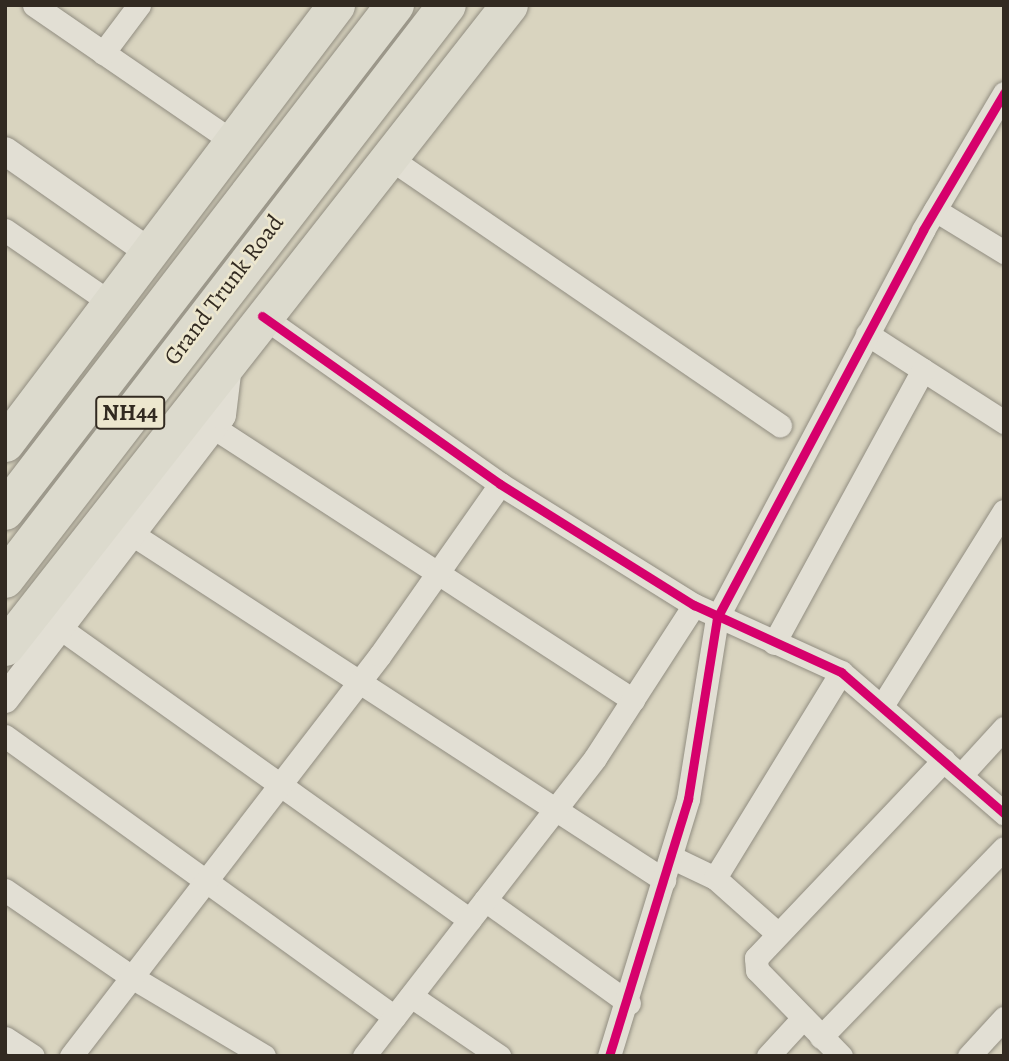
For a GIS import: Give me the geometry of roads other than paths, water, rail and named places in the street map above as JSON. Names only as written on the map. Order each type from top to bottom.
[{"type":"highway","points":[[5,443],[336,5]]},
{"type":"highway","name":"Grand Trunk Road","points":[[5,511],[224,222],[395,5]]},
{"type":"highway","name":"Grand Trunk Road","points":[[5,579],[256,248],[447,5]]},
{"type":"highway","points":[[5,648],[229,357],[509,5]]},
{"type":"street","points":[[34,5],[233,142]]},
{"type":"street","points":[[103,53],[139,5]]},
{"type":"street","points":[[609,1056],[629,1003],[688,799],[717,618],[867,334],[935,210],[1004,93]]},
{"type":"street","points":[[5,152],[149,252]]},
{"type":"street","points":[[388,157],[780,425]]},
{"type":"street","points":[[935,210],[1004,253]]},
{"type":"street","points":[[5,230],[111,303]]},
{"type":"street","points":[[262,316],[500,484],[694,605],[717,618],[841,672],[1004,813]]},
{"type":"street","points":[[867,334],[1002,417]]},
{"type":"street","points":[[5,699],[213,428],[227,402],[229,357]]},
{"type":"street","points":[[774,643],[923,370]]},
{"type":"street","points":[[213,428],[442,571],[633,700]]},
{"type":"street","points":[[71,1056],[130,976],[361,680],[442,571],[500,484]]},
{"type":"street","points":[[881,706],[1004,511]]},
{"type":"street","points":[[132,534],[557,807],[664,880]]},
{"type":"street","points":[[364,1056],[557,807],[633,700],[694,605]]},
{"type":"street","points":[[60,628],[282,781],[470,920]]},
{"type":"street","points":[[716,877],[841,672]]},
{"type":"street","points":[[841,1056],[755,965],[778,933],[952,767],[1004,728]]},
{"type":"street","points":[[5,736],[207,878],[394,1017]]},
{"type":"street","points":[[821,1037],[1004,848]]},
{"type":"street","points":[[671,857],[716,877],[778,933]]},
{"type":"street","points":[[5,890],[130,976],[264,1056]]},
{"type":"street","points":[[485,900],[629,1003]]},
{"type":"street","points":[[411,996],[499,1056]]},
{"type":"street","points":[[768,1056],[803,1018]]},
{"type":"street","points":[[969,1056],[1004,1018]]},
{"type":"street","points":[[5,1038],[33,1056]]}]
